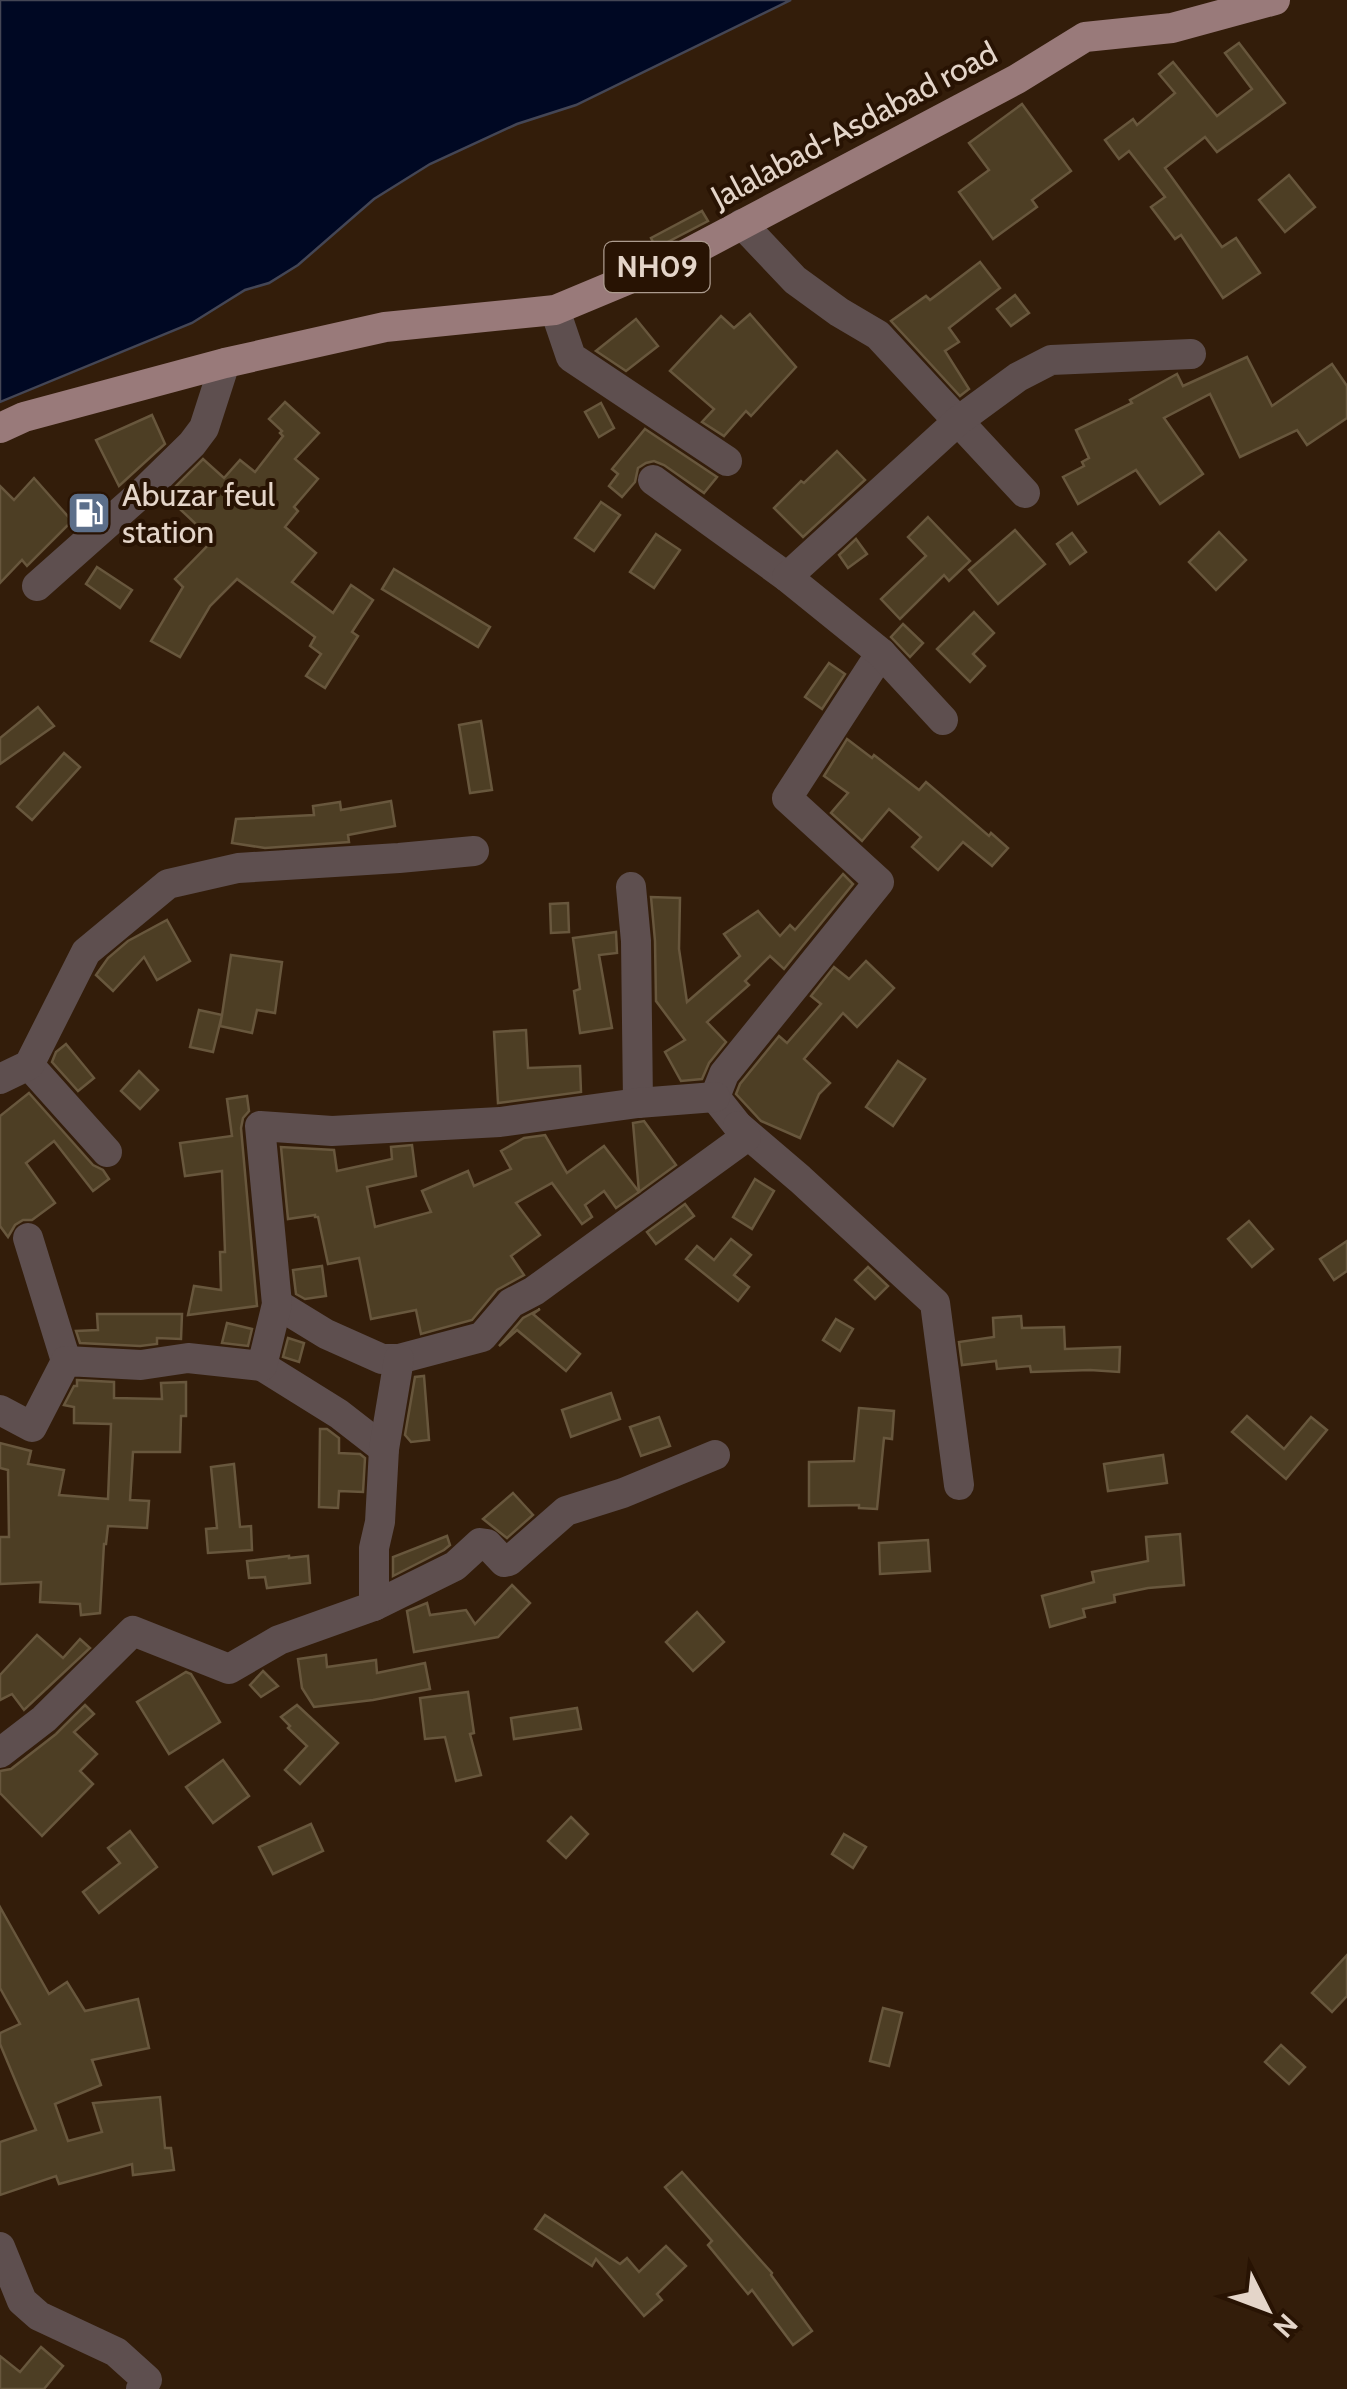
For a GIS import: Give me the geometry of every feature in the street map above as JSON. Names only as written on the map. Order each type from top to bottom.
[{"type":"main road","name":"Jalalabad-Asdabad road","points":[[0,428],[225,363],[385,327],[555,310],[675,260],[1017,79],[1086,37],[1172,28],[1274,0]]},
{"type":"street","points":[[742,224],[795,280],[878,335],[1024,493]]},
{"type":"street","points":[[555,310],[571,357],[726,461]]},
{"type":"street","points":[[786,577],[958,421],[1018,377],[1051,360],[1192,354]]},
{"type":"street","points":[[37,586],[192,444],[204,428],[225,363]]},
{"type":"street","points":[[653,480],[786,577],[881,654],[943,720]]},
{"type":"street","points":[[715,1097],[724,1074],[880,882],[787,798],[881,654]]},
{"type":"street","points":[[0,1079],[29,1065],[86,952],[168,884],[238,868],[474,851]]},
{"type":"street","points":[[631,887],[636,941],[638,1102]]},
{"type":"street","points":[[29,1065],[107,1152]]},
{"type":"street","points":[[262,1366],[277,1304],[260,1126],[332,1131],[500,1122],[638,1102],[715,1097]]},
{"type":"street","points":[[277,1304],[326,1334],[382,1359],[399,1359],[482,1337],[511,1303],[534,1291],[746,1137],[715,1097]]},
{"type":"street","points":[[738,1126],[936,1303],[959,1485]]},
{"type":"street","points":[[0,1410],[32,1427],[66,1362],[28,1238]]},
{"type":"street","points":[[66,1362],[141,1365],[188,1358],[262,1366],[339,1414],[384,1449]]},
{"type":"street","points":[[374,1606],[374,1548],[380,1522],[384,1449],[399,1359]]},
{"type":"street","points":[[0,1753],[44,1719],[133,1630],[229,1669],[279,1640],[374,1606],[454,1566],[480,1543],[487,1544],[504,1562],[509,1561],[566,1511],[716,1455]]},
{"type":"street","points":[[0,2247],[22,2301],[39,2316],[116,2352],[147,2380],[142,2389]]},
{"type":"water","points":[[0,0],[791,0],[576,105],[517,124],[430,164],[374,199],[298,265],[269,283],[245,290],[192,323],[0,402]]},
{"type":"building","points":[[1239,43],[1285,103],[1217,152],[1205,137],[1165,168],[1222,247],[1236,238],[1260,273],[1223,298],[1181,235],[1175,239],[1151,207],[1165,197],[1129,151],[1119,159],[1105,140],[1133,119],[1137,125],[1175,93],[1159,74],[1173,62],[1217,116],[1252,89],[1225,53]]},
{"type":"building","points":[[1022,104],[1071,171],[1032,200],[1037,207],[993,239],[959,192],[989,170],[969,143]]},
{"type":"building","points":[[1289,175],[1315,207],[1285,232],[1259,200]]},
{"type":"building","points":[[702,211],[708,221],[656,248],[651,238]]},
{"type":"building","points":[[980,262],[1000,288],[949,328],[959,342],[945,351],[969,389],[960,396],[891,321],[926,296],[930,300]]},
{"type":"building","points":[[1015,295],[1029,313],[1011,326],[997,309]]},
{"type":"building","points":[[750,314],[796,367],[751,416],[746,411],[724,436],[702,422],[714,409],[670,371],[721,316],[734,328]]},
{"type":"building","points":[[636,319],[658,346],[626,371],[596,351]]},
{"type":"building","points":[[1247,357],[1272,406],[1332,364],[1347,386],[1347,418],[1307,445],[1297,430],[1240,457],[1210,394],[1164,418],[1203,474],[1160,504],[1136,470],[1078,504],[1063,477],[1084,466],[1082,462],[1089,458],[1076,430],[1132,403],[1130,400],[1177,374],[1183,386]]},
{"type":"building","points":[[285,402],[319,433],[295,459],[318,479],[294,507],[298,511],[285,527],[316,553],[292,582],[333,613],[351,585],[373,600],[352,632],[358,636],[325,688],[306,676],[321,654],[310,646],[315,637],[237,579],[210,606],[180,657],[151,641],[183,587],[175,579],[213,540],[166,496],[203,459],[224,478],[240,460],[255,472],[283,436],[269,419]]},
{"type":"building","points":[[601,403],[614,428],[599,437],[585,412]]},
{"type":"building","points":[[152,415],[165,444],[119,486],[96,440]]},
{"type":"building","points":[[645,429],[717,477],[704,493],[654,461],[638,468],[635,482],[622,497],[609,486],[618,474],[612,469]]},
{"type":"building","points":[[837,451],[865,480],[803,537],[774,508]]},
{"type":"building","points":[[34,478],[72,521],[27,566],[22,560],[0,583],[0,486],[14,500]]},
{"type":"building","points":[[601,502],[620,515],[594,551],[575,538]]},
{"type":"building","points":[[928,517],[970,561],[949,581],[944,575],[900,619],[881,599],[926,556],[908,537]]},
{"type":"building","points":[[1015,530],[1045,564],[998,604],[969,570]]},
{"type":"building","points":[[1219,532],[1246,560],[1216,590],[1189,562]]},
{"type":"building","points":[[1072,533],[1086,552],[1070,564],[1057,544]]},
{"type":"building","points":[[656,534],[680,550],[654,588],[630,572]]},
{"type":"building","points":[[856,539],[867,554],[848,568],[839,555]]},
{"type":"building","points":[[97,567],[132,590],[120,608],[86,584]]},
{"type":"building","points":[[394,569],[490,627],[478,647],[382,589]]},
{"type":"building","points":[[974,612],[994,633],[973,654],[985,666],[970,682],[937,649]]},
{"type":"building","points":[[903,624],[923,643],[910,657],[891,637]]},
{"type":"building","points":[[829,663],[845,674],[822,709],[805,697]]},
{"type":"building","points":[[38,707],[54,726],[0,764],[0,738]]},
{"type":"building","points":[[481,721],[492,790],[470,793],[459,725]]},
{"type":"building","points":[[847,739],[919,790],[926,782],[1008,848],[992,866],[963,842],[938,870],[912,847],[921,837],[889,809],[862,841],[831,813],[848,793],[824,776]]},
{"type":"building","points":[[64,753],[80,767],[32,820],[17,807]]},
{"type":"building","points":[[391,801],[395,826],[348,835],[349,842],[265,848],[232,843],[236,819],[314,815],[313,806],[340,802],[341,810]]},
{"type":"building","points":[[843,874],[853,884],[784,969],[770,956],[745,981],[749,985],[707,1022],[726,1042],[702,1079],[681,1081],[665,1052],[685,1040],[656,1001],[651,897],[680,898],[679,949],[687,1002],[740,956],[724,934],[758,911],[780,936],[790,925],[795,930]]},
{"type":"building","points":[[568,903],[569,932],[551,933],[550,904]]},
{"type":"building","points":[[167,920],[190,961],[157,980],[144,957],[113,991],[96,975],[128,941]]},
{"type":"building","points":[[616,932],[617,953],[599,955],[612,1028],[580,1033],[574,991],[580,989],[573,938]]},
{"type":"building","points":[[231,955],[282,962],[275,1013],[257,1010],[252,1033],[220,1026]]},
{"type":"building","points":[[866,961],[894,988],[857,1027],[843,1013],[804,1059],[830,1083],[819,1094],[800,1138],[761,1121],[736,1094],[740,1084],[779,1036],[787,1043],[821,1004],[811,996],[834,967],[849,979]]},
{"type":"building","points":[[199,1010],[222,1015],[213,1052],[190,1047]]},
{"type":"building","points":[[526,1030],[528,1068],[580,1066],[581,1092],[498,1103],[494,1032]]},
{"type":"building","points":[[66,1044],[94,1078],[78,1091],[52,1062]]},
{"type":"building","points":[[898,1061],[925,1079],[893,1126],[866,1107]]},
{"type":"building","points":[[139,1071],[158,1090],[140,1109],[121,1091]]},
{"type":"building","points":[[29,1093],[109,1179],[93,1191],[54,1141],[26,1163],[55,1203],[32,1220],[15,1225],[8,1237],[0,1226],[0,1116]]},
{"type":"building","points":[[247,1096],[249,1111],[241,1128],[257,1306],[188,1315],[194,1286],[221,1290],[220,1252],[225,1252],[222,1171],[185,1176],[180,1143],[232,1136],[227,1099]]},
{"type":"building","points":[[644,1121],[676,1165],[639,1192],[633,1123]]},
{"type":"building","points":[[545,1135],[567,1173],[604,1146],[639,1192],[616,1208],[604,1191],[585,1205],[592,1217],[582,1224],[552,1183],[516,1203],[540,1235],[511,1256],[524,1275],[497,1290],[472,1320],[421,1334],[416,1310],[371,1319],[359,1258],[328,1264],[318,1217],[288,1219],[281,1147],[334,1150],[337,1171],[392,1159],[391,1147],[412,1145],[416,1176],[367,1187],[375,1227],[431,1212],[422,1191],[468,1171],[474,1186],[511,1169],[501,1151],[524,1138]]},
{"type":"building","points":[[755,1179],[774,1191],[752,1229],[733,1217]]},
{"type":"building","points":[[685,1204],[694,1216],[656,1244],[647,1232]]},
{"type":"building","points":[[1249,1221],[1273,1249],[1252,1267],[1228,1239]]},
{"type":"building","points":[[731,1239],[751,1255],[734,1275],[749,1287],[738,1301],[686,1259],[697,1246],[714,1260]]},
{"type":"building","points":[[1347,1241],[1347,1271],[1334,1280],[1320,1259]]},
{"type":"building","points":[[322,1266],[326,1296],[305,1299],[296,1294],[293,1270]]},
{"type":"building","points":[[868,1267],[888,1286],[875,1299],[855,1280]]},
{"type":"building","points":[[540,1309],[533,1314],[580,1354],[566,1371],[517,1330],[499,1346],[523,1318]]},
{"type":"building","points":[[97,1314],[182,1314],[181,1339],[157,1338],[157,1344],[140,1346],[80,1343],[76,1331],[98,1330]]},
{"type":"building","points":[[1021,1316],[1022,1328],[1064,1327],[1065,1349],[1120,1347],[1119,1372],[1031,1372],[1030,1366],[997,1369],[996,1361],[962,1365],[959,1342],[994,1337],[993,1318]]},
{"type":"building","points":[[836,1319],[853,1329],[840,1351],[823,1340]]},
{"type":"building","points":[[227,1323],[252,1329],[248,1346],[222,1343]]},
{"type":"building","points":[[288,1338],[304,1343],[299,1362],[283,1357]]},
{"type":"building","points":[[424,1376],[429,1440],[411,1442],[405,1435],[415,1377]]},
{"type":"building","points":[[77,1380],[114,1382],[114,1398],[162,1399],[161,1383],[186,1382],[180,1452],[133,1452],[130,1500],[149,1501],[147,1528],[108,1526],[100,1613],[81,1615],[80,1604],[40,1602],[41,1582],[0,1584],[0,1537],[9,1537],[8,1470],[0,1468],[0,1443],[31,1451],[28,1464],[64,1470],[59,1495],[108,1499],[111,1424],[74,1423],[74,1407],[64,1405]]},
{"type":"building","points":[[611,1393],[620,1419],[571,1437],[562,1410]]},
{"type":"building","points":[[859,1408],[894,1411],[892,1439],[884,1438],[877,1509],[859,1505],[809,1506],[809,1462],[854,1461]]},
{"type":"building","points":[[1247,1416],[1284,1449],[1311,1417],[1327,1430],[1286,1479],[1232,1432]]},
{"type":"building","points":[[659,1417],[670,1446],[641,1456],[630,1427]]},
{"type":"building","points":[[320,1429],[339,1438],[339,1453],[365,1458],[363,1492],[339,1491],[338,1508],[319,1507]]},
{"type":"building","points":[[1163,1455],[1167,1483],[1108,1491],[1104,1464]]},
{"type":"building","points":[[234,1464],[240,1527],[251,1526],[252,1550],[208,1553],[206,1529],[217,1528],[211,1467]]},
{"type":"building","points":[[513,1493],[533,1515],[507,1538],[483,1519]]},
{"type":"building","points":[[1180,1534],[1184,1585],[1114,1595],[1115,1602],[1083,1609],[1085,1617],[1050,1627],[1042,1596],[1094,1582],[1092,1572],[1148,1561],[1146,1537]]},
{"type":"building","points":[[447,1536],[450,1545],[444,1550],[393,1576],[393,1557]]},
{"type":"building","points":[[928,1540],[930,1571],[880,1574],[879,1543]]},
{"type":"building","points":[[308,1556],[310,1583],[267,1588],[265,1577],[249,1578],[247,1561]]},
{"type":"building","points":[[512,1585],[530,1603],[498,1637],[414,1652],[407,1611],[427,1603],[430,1615],[466,1610],[475,1624]]},
{"type":"building","points":[[697,1612],[724,1642],[693,1671],[666,1642]]},
{"type":"building","points":[[37,1635],[63,1658],[80,1639],[90,1648],[24,1710],[12,1694],[0,1700],[0,1675]]},
{"type":"building","points":[[326,1655],[327,1667],[376,1660],[377,1673],[425,1663],[430,1689],[314,1707],[302,1688],[298,1659]]},
{"type":"building","points":[[263,1671],[278,1686],[261,1697],[250,1685]]},
{"type":"building","points":[[186,1672],[191,1674],[220,1722],[169,1754],[137,1702]]},
{"type":"building","points":[[468,1692],[474,1733],[470,1734],[481,1775],[456,1781],[445,1737],[425,1739],[420,1698]]},
{"type":"building","points":[[85,1705],[94,1714],[74,1732],[97,1754],[80,1771],[93,1784],[42,1836],[0,1793],[0,1771],[11,1769]]},
{"type":"building","points":[[297,1705],[338,1743],[300,1784],[285,1770],[307,1746],[281,1717]]},
{"type":"building","points":[[577,1708],[581,1729],[514,1739],[511,1718]]},
{"type":"building","points":[[223,1760],[249,1796],[213,1823],[186,1787]]},
{"type":"building","points":[[571,1817],[588,1834],[566,1858],[548,1841]]},
{"type":"building","points":[[311,1824],[323,1851],[273,1874],[259,1847]]},
{"type":"building","points":[[130,1831],[157,1867],[99,1913],[83,1892],[120,1863],[108,1848]]},
{"type":"building","points":[[844,1834],[866,1847],[853,1868],[832,1854]]},
{"type":"building","points":[[0,1907],[49,1994],[67,1982],[85,2011],[138,1999],[149,2048],[92,2060],[101,2085],[55,2104],[68,2141],[102,2132],[93,2103],[160,2097],[165,2148],[171,2148],[174,2170],[133,2175],[132,2164],[59,2184],[56,2176],[0,2195],[0,2142],[36,2130],[0,2044],[0,2033],[20,2024],[0,1988]]},
{"type":"building","points":[[1347,1955],[1347,1996],[1332,2012],[1312,1993]]},
{"type":"building","points":[[883,2008],[902,2013],[889,2066],[870,2061]]},
{"type":"building","points":[[1281,2045],[1305,2067],[1289,2084],[1265,2062]]},
{"type":"building","points":[[682,2172],[772,2273],[812,2331],[793,2345],[752,2290],[748,2294],[708,2245],[712,2241],[665,2187]]},
{"type":"building","points":[[545,2215],[620,2264],[627,2258],[639,2272],[666,2246],[686,2266],[657,2294],[662,2300],[644,2316],[596,2259],[592,2266],[535,2229]]},
{"type":"building","points":[[41,2347],[63,2366],[44,2389],[0,2389],[0,2356],[20,2372]]},
{"type":"place","name":"Abuzar feul station","points":[[89,513]]}]
